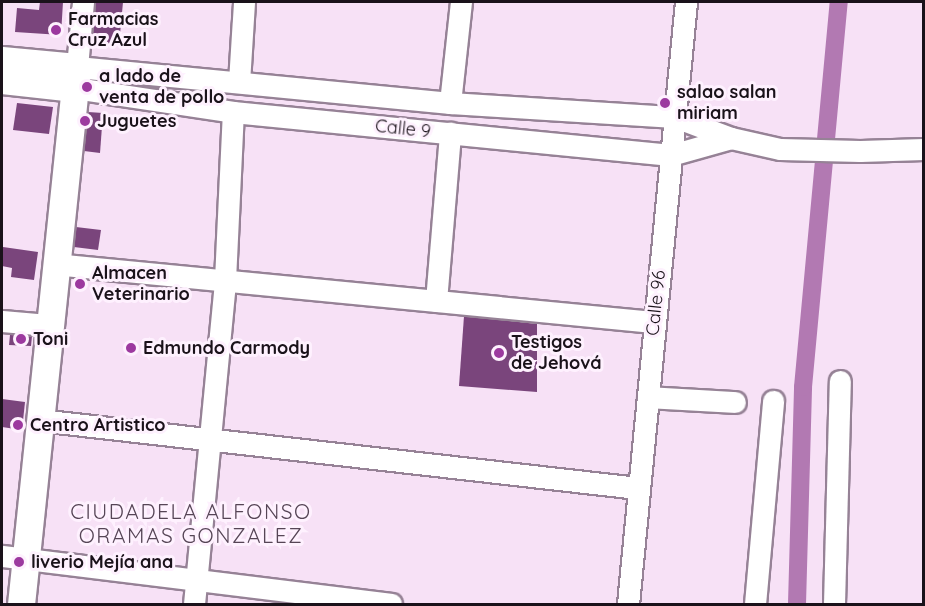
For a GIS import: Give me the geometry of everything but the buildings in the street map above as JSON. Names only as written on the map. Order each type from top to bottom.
[{"type":"street","points":[[21,604],[13,558],[39,420],[83,2]]},
{"type":"street","points":[[239,82],[244,2]]},
{"type":"street","points":[[450,103],[460,2]]},
{"type":"street","name":"Calle 96","points":[[628,604],[653,322],[686,2]]},
{"type":"street","points":[[2,60],[76,77]]},
{"type":"street","points":[[2,80],[76,77]]},
{"type":"street","name":"Calle 9","points":[[76,77],[239,82],[450,103],[675,117],[731,138],[780,149],[860,151],[924,148]]},
{"type":"street","name":"Calle 9","points":[[76,77],[233,112],[671,155],[731,138]]},
{"type":"street","points":[[194,604],[225,280],[233,112]]},
{"type":"street","points":[[436,301],[450,133]]},
{"type":"street","points":[[54,264],[653,322]]},
{"type":"street","points":[[2,321],[48,325]]},
{"type":"street","points":[[834,604],[840,381]]},
{"type":"street","points":[[648,397],[735,402]]},
{"type":"street","points":[[754,604],[773,401]]},
{"type":"street","points":[[39,420],[638,488]]},
{"type":"street","points":[[13,558],[391,604]]},
{"type":"waterway","points":[[797,604],[803,387],[839,2]]},
{"type":"place","name":"Farmacias Cruz Azul","points":[[56,30]]},
{"type":"place","name":"a lado de venta de pollo","points":[[87,87]]},
{"type":"place","name":"salao salan miriam","points":[[665,103]]},
{"type":"place","name":"Juguetes","points":[[85,121]]},
{"type":"place","name":"Almacen Veterinario","points":[[80,284]]},
{"type":"place","name":"Toni","points":[[21,339]]},
{"type":"place","name":"Edmundo Carmody","points":[[131,348]]},
{"type":"place","name":"Testigos de Jehová","points":[[499,353]]},
{"type":"place","name":"Centro Artistico","points":[[18,425]]},
{"type":"place","name":"liverio Mejía ana","points":[[19,562]]},
{"type":"district","name":"CIUDADELA ALFONSO ORAMAS GONZALEZ","points":[[191,523]]}]
